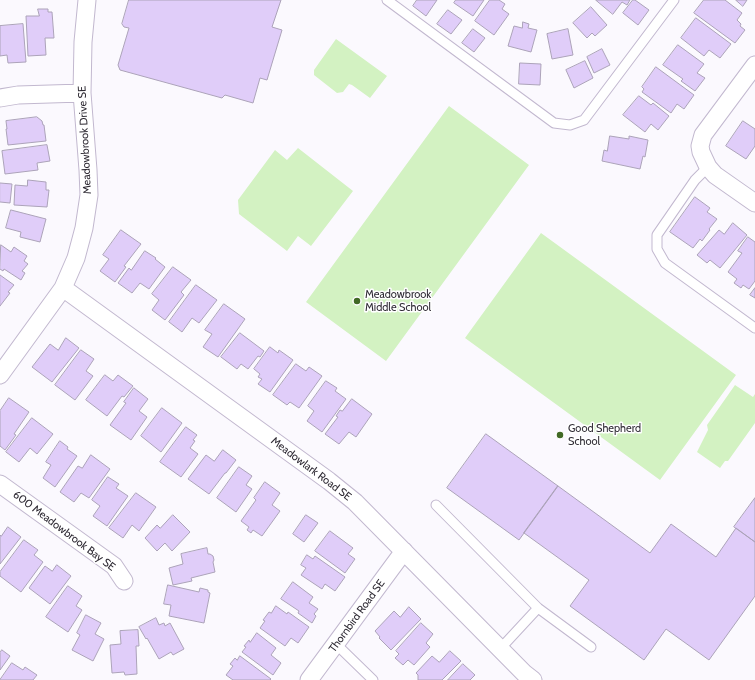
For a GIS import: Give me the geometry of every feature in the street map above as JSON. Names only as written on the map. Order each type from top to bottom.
[{"type":"street","name":"Meadowbrook Drive SE","points":[[0,375],[63,288],[76,258],[84,228],[89,196],[82,93],[83,42],[87,0]]},
{"type":"street","points":[[754,70],[703,135],[700,146],[701,152],[708,167],[715,175],[755,203]]},
{"type":"street","points":[[0,98],[18,95],[82,93]]},
{"type":"street","name":"Meadowlark Road SE","points":[[63,288],[355,502],[500,649],[533,680]]},
{"type":"street","name":"600 Meadowbrook Bay SE","points":[[0,484],[114,566],[124,581]]},
{"type":"street","name":"Thornbird Road SE","points":[[309,680],[404,551]]},
{"type":"lane","points":[[387,0],[554,123],[570,125],[584,120],[674,0]]},
{"type":"lane","points":[[708,167],[695,180],[657,235],[657,249],[665,262],[755,328]]},
{"type":"lane","points":[[436,504],[538,608],[591,647]]},
{"type":"lane","points":[[500,649],[538,608]]},
{"type":"lane","points":[[336,644],[373,680]]},
{"type":"green space","points":[[336,39],[387,76],[370,98],[349,84],[343,92],[337,93],[314,75],[314,70]]},
{"type":"green space","points":[[449,106],[529,165],[386,361],[306,302]]},
{"type":"green space","points":[[298,148],[353,191],[311,246],[298,236],[287,251],[239,214],[238,200],[275,150],[287,160]]},
{"type":"green space","points":[[541,233],[736,375],[660,480],[465,338]]},
{"type":"green space","points":[[735,385],[753,397],[755,394],[755,423],[728,461],[725,461],[720,468],[697,452],[708,430],[707,425]]},
{"type":"building","points":[[129,0],[281,0],[272,27],[282,30],[267,80],[260,78],[253,103],[225,95],[222,98],[120,70],[118,65],[129,28],[124,27],[122,24]]},
{"type":"building","points":[[417,0],[437,0],[426,16],[413,6]]},
{"type":"building","points":[[456,0],[484,0],[473,16],[454,3]]},
{"type":"building","points":[[490,0],[499,0],[505,4],[502,9],[509,14],[494,35],[475,21]]},
{"type":"building","points":[[596,0],[630,0],[627,5],[622,2],[613,14]]},
{"type":"building","points":[[633,0],[649,10],[638,25],[623,13]]},
{"type":"building","points":[[704,0],[725,0],[742,13],[737,20],[741,24],[740,26],[745,30],[735,43],[694,13]]},
{"type":"building","points":[[736,0],[747,0],[743,6]]},
{"type":"building","points":[[591,7],[607,25],[595,36],[592,33],[587,38],[573,23]]},
{"type":"building","points":[[38,9],[48,9],[48,12],[52,12],[54,38],[45,38],[46,55],[28,56],[26,16],[39,16]]},
{"type":"building","points":[[448,10],[462,20],[451,34],[437,24]]},
{"type":"building","points":[[696,18],[731,44],[720,58],[709,50],[704,56],[681,38]]},
{"type":"building","points":[[523,22],[529,24],[528,28],[537,30],[531,52],[508,46],[514,26],[522,28]]},
{"type":"building","points":[[23,24],[26,62],[8,63],[7,55],[0,56],[0,26]]},
{"type":"building","points":[[473,29],[485,38],[474,52],[462,43]]},
{"type":"building","points":[[568,29],[573,55],[552,59],[547,34]]},
{"type":"building","points":[[678,45],[704,64],[697,73],[705,78],[695,91],[681,81],[683,79],[663,65]]},
{"type":"building","points":[[602,49],[610,65],[594,73],[587,57]]},
{"type":"building","points":[[585,61],[593,78],[574,88],[566,70]]},
{"type":"building","points":[[520,63],[541,64],[540,85],[519,84]]},
{"type":"building","points":[[656,67],[694,95],[684,109],[677,104],[671,113],[642,92],[644,89],[642,87]]},
{"type":"building","points":[[639,96],[651,105],[653,103],[669,116],[658,130],[651,124],[645,132],[623,115]]},
{"type":"building","points":[[37,117],[44,125],[46,141],[8,145],[6,121]]},
{"type":"building","points":[[743,121],[755,129],[755,146],[746,159],[726,146]]},
{"type":"building","points":[[610,136],[629,139],[629,136],[648,140],[645,157],[643,156],[640,169],[602,161],[604,150],[607,151]]},
{"type":"building","points":[[47,145],[50,161],[37,163],[38,170],[5,174],[2,151]]},
{"type":"building","points":[[28,180],[46,182],[46,190],[49,190],[47,207],[14,205],[15,185],[27,186]]},
{"type":"building","points":[[0,183],[12,184],[10,203],[0,202]]},
{"type":"building","points":[[695,197],[710,208],[707,212],[717,219],[702,241],[700,239],[693,248],[670,232]]},
{"type":"building","points":[[11,210],[46,219],[40,242],[20,237],[21,232],[6,228]]},
{"type":"building","points":[[733,223],[747,235],[720,268],[710,260],[707,263],[697,255],[719,230],[724,234]]},
{"type":"building","points":[[121,230],[141,244],[124,266],[126,267],[115,282],[100,271],[109,259],[103,255]]},
{"type":"building","points":[[748,237],[755,242],[755,281],[749,289],[743,285],[741,288],[734,283],[737,279],[728,272],[742,253],[738,251]]},
{"type":"building","points":[[1,245],[11,252],[14,247],[27,256],[24,261],[28,264],[22,271],[25,273],[21,280],[4,269],[3,271],[0,269]]},
{"type":"building","points":[[145,251],[156,258],[155,259],[165,267],[149,289],[140,283],[132,293],[118,283],[129,268],[131,270]]},
{"type":"building","points":[[173,267],[191,280],[181,292],[184,295],[165,320],[152,310],[159,300],[152,294]]},
{"type":"building","points":[[0,275],[14,285],[0,306]]},
{"type":"building","points":[[196,285],[217,300],[199,323],[192,318],[182,332],[169,322]]},
{"type":"building","points":[[755,288],[755,298],[750,295]]},
{"type":"building","points":[[224,304],[245,319],[218,357],[203,347],[212,334],[205,330]]},
{"type":"building","points":[[240,333],[264,351],[248,369],[241,364],[237,369],[221,357]]},
{"type":"building","points":[[66,338],[79,348],[52,382],[32,367],[50,344],[58,350]]},
{"type":"building","points":[[270,347],[278,353],[279,350],[293,360],[270,392],[258,384],[262,379],[258,377],[260,374],[254,369]]},
{"type":"building","points":[[81,350],[94,359],[86,371],[93,376],[75,400],[55,385]]},
{"type":"building","points":[[296,364],[306,371],[309,367],[322,376],[299,408],[290,402],[287,405],[273,395]]},
{"type":"building","points":[[105,375],[113,381],[118,375],[133,386],[124,397],[122,396],[107,416],[86,400]]},
{"type":"building","points":[[326,381],[337,388],[335,391],[346,399],[322,432],[307,421],[314,411],[308,406]]},
{"type":"building","points":[[134,388],[148,399],[139,411],[147,417],[131,440],[110,425],[126,403],[124,402]]},
{"type":"building","points":[[9,398],[29,412],[14,434],[16,435],[5,450],[0,446],[0,411]]},
{"type":"building","points":[[352,399],[372,414],[356,437],[349,432],[339,444],[325,434],[338,417],[336,416],[340,410],[342,411]]},
{"type":"building","points":[[162,408],[182,423],[161,452],[141,436]]},
{"type":"building","points":[[32,418],[53,434],[37,454],[30,448],[19,462],[6,452]]},
{"type":"building","points":[[186,427],[197,435],[190,448],[198,454],[181,477],[160,462]]},
{"type":"building","points":[[486,434],[558,486],[519,540],[447,488]]},
{"type":"building","points":[[60,441],[68,447],[67,449],[77,456],[55,487],[43,478],[51,465],[46,462]]},
{"type":"building","points":[[223,450],[236,460],[209,494],[188,479],[206,455],[214,461]]},
{"type":"building","points":[[91,455],[110,469],[89,498],[81,493],[74,502],[60,492],[78,466],[82,468]]},
{"type":"building","points":[[239,467],[252,476],[246,485],[252,489],[236,512],[217,498]]},
{"type":"building","points":[[108,477],[119,484],[116,488],[128,496],[107,526],[93,516],[100,506],[92,500]]},
{"type":"building","points":[[265,482],[280,493],[272,505],[280,511],[262,536],[253,530],[251,533],[247,530],[249,527],[241,521],[256,500],[254,498]]},
{"type":"building","points":[[558,486],[650,553],[671,524],[716,557],[736,528],[755,542],[755,596],[709,660],[666,629],[644,660],[570,606],[589,580],[524,533]]},
{"type":"building","points":[[136,493],[156,507],[139,531],[132,525],[123,538],[109,528]]},
{"type":"building","points":[[755,498],[755,542],[734,527]]},
{"type":"building","points":[[173,515],[190,532],[172,551],[165,543],[157,551],[145,538],[157,525],[160,528]]},
{"type":"building","points":[[306,515],[318,523],[304,542],[293,534]]},
{"type":"building","points":[[8,527],[21,537],[0,564],[0,535],[1,536]]},
{"type":"building","points":[[330,531],[353,548],[348,554],[355,559],[345,573],[315,551]]},
{"type":"building","points":[[24,540],[38,550],[34,555],[43,562],[21,592],[0,576],[0,572]]},
{"type":"building","points":[[207,548],[208,554],[213,556],[215,572],[191,578],[192,581],[173,585],[169,568],[183,564],[181,554]]},
{"type":"building","points":[[307,555],[313,559],[315,556],[345,577],[335,591],[325,584],[322,589],[301,575],[306,568],[301,565]]},
{"type":"building","points":[[57,565],[71,576],[50,604],[29,588],[45,566],[52,571]]},
{"type":"building","points":[[293,582],[313,597],[309,603],[318,609],[314,614],[316,616],[312,623],[298,613],[299,611],[281,599]]},
{"type":"building","points":[[168,585],[199,592],[200,588],[208,590],[210,593],[204,623],[169,616],[171,605],[164,604]]},
{"type":"building","points":[[68,586],[82,596],[76,606],[82,610],[68,632],[46,617]]},
{"type":"building","points":[[276,606],[287,614],[288,612],[309,627],[298,643],[291,638],[285,646],[260,628],[265,621],[263,620]]},
{"type":"building","points":[[409,607],[421,619],[391,650],[379,638],[380,637],[375,631],[394,611],[400,617]]},
{"type":"building","points":[[86,615],[101,623],[95,634],[104,639],[93,661],[72,650],[80,635],[77,633]]},
{"type":"building","points":[[156,618],[159,625],[164,623],[165,626],[170,623],[184,649],[173,655],[171,652],[159,659],[139,627]]},
{"type":"building","points":[[421,623],[433,634],[426,643],[430,647],[414,665],[408,660],[403,665],[395,658],[399,654],[396,651]]},
{"type":"building","points":[[138,630],[139,646],[136,646],[137,674],[125,675],[124,672],[112,673],[110,645],[121,644],[120,631]]},
{"type":"building","points":[[257,633],[276,648],[271,655],[281,663],[273,675],[242,652],[246,647],[244,646],[249,640],[250,642]]},
{"type":"building","points":[[2,650],[10,656],[0,670],[0,653]]},
{"type":"building","points":[[450,651],[461,661],[442,680],[418,680],[418,675],[416,673],[432,656],[439,662]]},
{"type":"building","points":[[240,656],[271,679],[233,680],[226,675],[233,666],[230,664],[235,658],[237,660]]},
{"type":"building","points":[[12,663],[23,670],[25,667],[37,675],[33,680],[0,680]]},
{"type":"building","points":[[463,664],[475,675],[470,680],[448,680]]},
{"type":"place","name":"Meadowbrook Middle School","points":[[357,301]]},
{"type":"place","name":"Good Shepherd School","points":[[560,435]]}]
